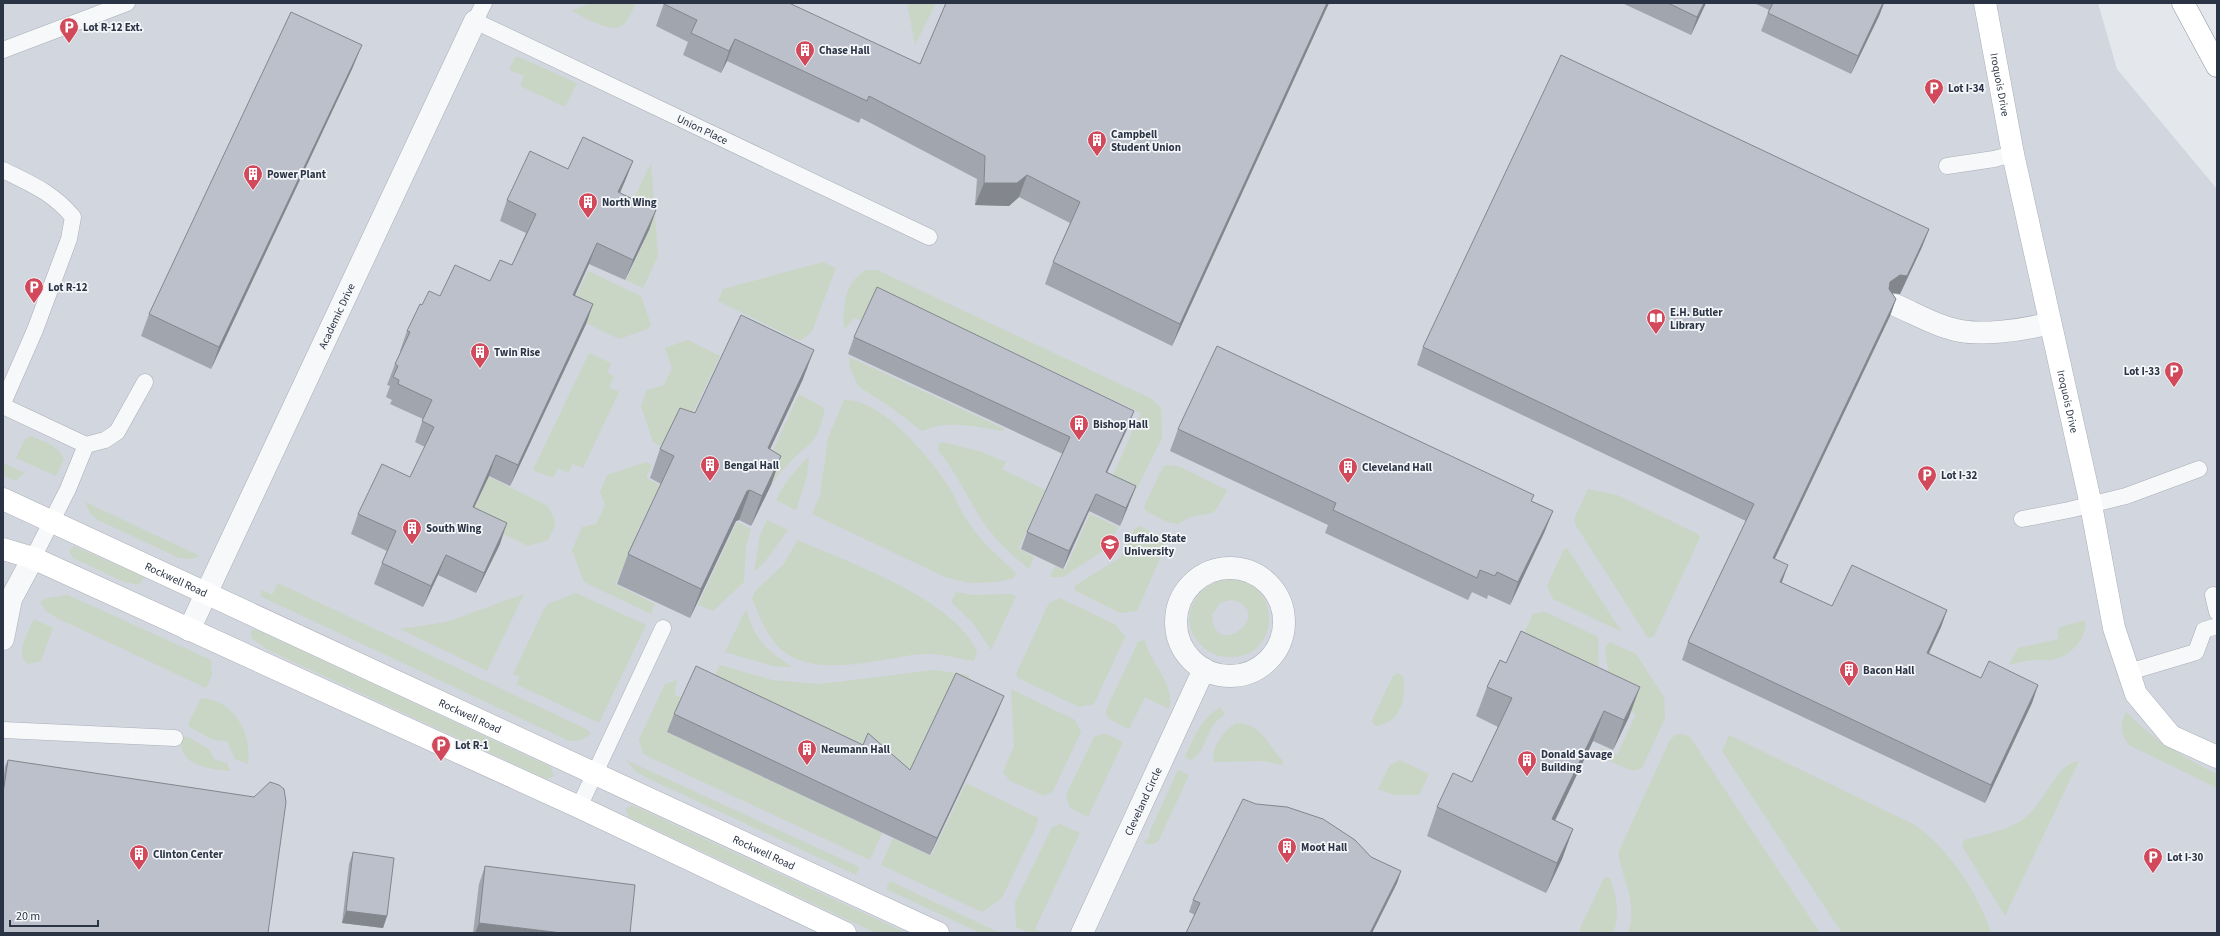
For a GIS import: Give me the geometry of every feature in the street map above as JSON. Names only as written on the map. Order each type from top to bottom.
[{"type":"main road","name":"Iroquois Drive","points":[[1985,3],[2013,154],[2091,505],[2114,628],[2136,694],[2171,736],[2217,757]]},
{"type":"main road","points":[[2183,3],[2217,66]]},
{"type":"main road","name":"Rockwell Road","points":[[3,499],[938,933]]},
{"type":"main road","points":[[3,549],[33,558],[579,807],[845,933]]},
{"type":"street","name":"Academic Drive","points":[[189,630],[479,12]]},
{"type":"street","points":[[1895,304],[1942,326],[1961,331],[2030,329],[2050,323]]},
{"type":"street","points":[[3,638],[11,599],[33,558]]},
{"type":"street","points":[[1237,567],[1254,573],[1269,583],[1280,600],[1285,615],[1284,633],[1277,650],[1266,664],[1250,673],[1232,676],[1214,674],[1204,669],[1198,666],[1185,653],[1177,637],[1175,619],[1179,601],[1188,586],[1202,574],[1219,568],[1237,567]]},
{"type":"street","name":"Cleveland Circle","points":[[1082,933],[1204,669]]},
{"type":"lane","points":[[3,50],[127,3]]},
{"type":"lane","name":"Union Place","points":[[479,12],[929,237]]},
{"type":"lane","points":[[1947,166],[1994,159],[2013,154]]},
{"type":"lane","points":[[3,170],[45,191],[60,202],[73,217],[67,246],[35,330],[3,405],[86,445],[105,440],[117,432],[145,382]]},
{"type":"lane","points":[[33,558],[53,522],[86,445]]},
{"type":"lane","points":[[2022,519],[2091,505],[2126,496],[2199,469]]},
{"type":"lane","points":[[2213,595],[2217,612]]},
{"type":"lane","points":[[2129,672],[2196,652],[2204,630],[2217,626]]},
{"type":"lane","points":[[579,807],[663,628]]},
{"type":"lane","points":[[3,730],[175,738]]},
{"type":"shaded area","name":"Buffalo State University","points":[[3,3],[2098,3],[2117,69],[2217,189],[2217,933],[3,933]]},
{"type":"green space","points":[[590,3],[636,3],[625,23],[618,27],[612,28],[597,24],[571,11]]},
{"type":"green space","points":[[907,3],[936,3],[915,45]]},
{"type":"green space","points":[[516,56],[577,83],[565,107],[520,86],[524,76],[509,70]]},
{"type":"green space","points":[[651,163],[658,256],[643,288],[626,280],[650,229],[625,217]]},
{"type":"green space","points":[[823,262],[836,268],[812,331],[802,340],[798,340],[718,301],[723,289]]},
{"type":"green space","points":[[866,270],[877,270],[1152,399],[1161,408],[1162,438],[1131,500],[1107,488],[1141,413],[878,288],[861,321],[854,318],[844,330],[846,296],[853,281]]},
{"type":"green space","points":[[588,271],[641,296],[651,325],[648,329],[619,339],[567,314]]},
{"type":"green space","points":[[688,340],[720,356],[680,440],[667,434],[661,446],[653,442],[641,406],[647,390],[664,385],[672,368],[665,348]]},
{"type":"green space","points":[[589,353],[611,363],[607,373],[614,376],[609,387],[619,392],[583,468],[573,464],[568,473],[558,468],[553,478],[533,470]]},
{"type":"green space","points":[[849,357],[1005,429],[1003,431],[973,426],[942,425],[922,431],[890,407],[858,386],[850,368]]},
{"type":"green space","points":[[799,394],[824,408],[822,421],[818,432],[811,443],[790,462],[772,484],[760,479]]},
{"type":"green space","points":[[844,400],[858,402],[872,408],[886,417],[912,441],[946,482],[964,516],[978,536],[1016,573],[1014,578],[997,582],[970,583],[945,577],[812,514],[820,495],[828,438]]},
{"type":"green space","points":[[31,436],[50,444],[61,454],[64,459],[56,476],[16,458],[25,439]]},
{"type":"green space","points":[[942,442],[982,452],[1006,462],[1002,469],[1045,490],[1019,548],[1034,557],[1029,569],[992,534],[987,527],[938,450],[939,443]]},
{"type":"green space","points":[[809,457],[807,477],[796,510],[776,500],[790,477]]},
{"type":"green space","points":[[646,462],[652,465],[646,478],[660,485],[637,532],[640,533],[615,584],[655,604],[651,614],[584,582],[572,550],[582,527],[596,524],[605,505],[600,492],[607,475]]},
{"type":"green space","points":[[3,463],[25,473],[15,481],[3,475]]},
{"type":"green space","points":[[1166,465],[1178,466],[1227,490],[1216,510],[1212,513],[1190,517],[1178,524],[1167,522],[1146,511],[1144,508],[1145,504],[1163,467]]},
{"type":"green space","points":[[489,477],[548,506],[556,523],[548,540],[528,546],[470,518]]},
{"type":"green space","points":[[1588,489],[1617,495],[1698,534],[1700,538],[1654,636],[1648,638],[1575,524],[1575,517]]},
{"type":"green space","points":[[85,502],[200,556],[191,559],[179,558],[98,520],[91,514]]},
{"type":"green space","points":[[1090,514],[1118,527],[1109,547],[1063,577],[1050,577],[1055,566],[1065,570]]},
{"type":"green space","points":[[767,520],[788,530],[764,563],[754,572],[760,535]]},
{"type":"green space","points":[[737,522],[751,529],[746,547],[744,582],[713,611],[698,605]]},
{"type":"green space","points":[[1139,526],[1160,536],[1165,547],[1137,611],[1120,613],[1074,590],[1076,585],[1121,557],[1134,529]]},
{"type":"green space","points":[[798,540],[871,572],[924,599],[947,615],[965,633],[977,652],[974,661],[944,655],[926,654],[859,664],[826,665],[796,659],[783,651],[766,630],[752,598],[756,590],[783,565]]},
{"type":"green space","points":[[74,546],[144,577],[139,585],[124,582],[73,558],[69,551]]},
{"type":"green space","points":[[1567,548],[1622,632],[1553,599],[1547,586],[1564,549]]},
{"type":"green space","points":[[1223,578],[1243,581],[1257,590],[1266,602],[1269,618],[1267,633],[1259,646],[1246,654],[1228,657],[1218,655],[1203,647],[1195,638],[1191,628],[1190,617],[1192,607],[1196,598],[1212,583]],"holes":[[[1232,600],[1244,606],[1249,614],[1246,623],[1240,630],[1231,635],[1222,635],[1215,629],[1212,615],[1221,602]]]},
{"type":"green space","points":[[278,583],[586,729],[591,734],[579,741],[569,741],[260,596],[262,590],[272,595]]},
{"type":"green space","points":[[956,592],[974,595],[1011,594],[1016,596],[991,650],[973,623],[951,602]]},
{"type":"green space","points":[[576,593],[646,625],[599,723],[516,684],[520,677],[513,674],[544,609],[548,604]]},
{"type":"green space","points":[[524,594],[487,671],[400,629],[446,622]]},
{"type":"green space","points":[[68,595],[211,660],[212,675],[206,688],[57,618],[46,611],[40,602],[47,598]]},
{"type":"green space","points":[[1060,598],[1116,625],[1125,637],[1094,704],[1079,707],[1018,678],[1016,674],[1049,603]]},
{"type":"green space","points":[[746,609],[753,629],[762,643],[792,667],[772,666],[725,652]]},
{"type":"green space","points":[[1541,612],[1548,613],[1598,637],[1599,686],[1513,656],[1533,614]]},
{"type":"green space","points":[[34,619],[53,628],[41,661],[29,664],[24,660],[22,649]]},
{"type":"green space","points":[[2085,620],[2084,633],[2081,640],[2065,655],[2052,660],[2030,660],[2009,665],[2018,648],[2059,639],[2057,632],[2060,627]]},
{"type":"green space","points":[[255,629],[551,767],[554,776],[546,779],[270,651],[251,638],[251,631]]},
{"type":"green space","points":[[1145,640],[1169,691],[1169,709],[1145,697],[1129,729],[1111,720],[1106,715],[1106,710],[1138,642]]},
{"type":"green space","points":[[1610,642],[1636,654],[1664,697],[1665,718],[1642,768],[1633,771],[1598,756],[1602,748],[1617,755],[1636,714],[1604,698],[1610,684],[1605,647]]},
{"type":"green space","points":[[720,665],[772,680],[820,684],[935,670],[968,675],[974,685],[949,689],[904,782],[707,690]]},
{"type":"green space","points":[[1397,673],[1403,676],[1404,684],[1403,700],[1400,708],[1391,720],[1385,724],[1376,726],[1372,723],[1372,720],[1393,676]]},
{"type":"green space","points":[[677,680],[675,695],[683,698],[667,732],[882,833],[870,860],[643,754],[639,739],[665,684]]},
{"type":"green space","points":[[1011,689],[1075,720],[1081,732],[1053,791],[1045,796],[1010,781],[1003,772],[1014,746]]},
{"type":"green space","points":[[201,698],[213,700],[223,705],[239,720],[247,741],[249,753],[248,764],[235,759],[227,741],[213,740],[190,727],[188,724]]},
{"type":"green space","points":[[1221,707],[1225,715],[1218,719],[1213,725],[1200,752],[1196,757],[1190,760],[1185,757],[1203,722],[1214,711]]},
{"type":"green space","points":[[2126,712],[2147,731],[2169,747],[2217,774],[2217,788],[2129,745],[2124,737],[2122,729]]},
{"type":"green space","points":[[1237,723],[1245,724],[1258,731],[1283,761],[1283,765],[1262,761],[1214,762],[1213,757],[1216,745],[1228,729]]},
{"type":"green space","points":[[1104,733],[1123,742],[1088,817],[1070,808],[1066,795],[1094,737]]},
{"type":"green space","points":[[1682,734],[1689,736],[1694,743],[1820,933],[1628,933],[1631,922],[1631,902],[1618,853],[1670,740],[1675,735]]},
{"type":"green space","points":[[1729,735],[1915,825],[1939,846],[1961,873],[1978,903],[1991,933],[1842,933],[1722,751]]},
{"type":"green space","points":[[183,737],[188,737],[209,749],[214,759],[227,763],[230,771],[205,767],[196,764],[189,759],[184,754],[181,746]]},
{"type":"green space","points":[[626,760],[859,867],[856,875],[647,778],[635,771]]},
{"type":"green space","points":[[1400,760],[1429,774],[1419,795],[1394,795],[1378,789],[1390,765]]},
{"type":"green space","points":[[2079,761],[2005,916],[1962,846],[1964,840],[2001,830],[2026,817],[2041,800],[2064,768],[2071,763]]},
{"type":"green space","points":[[1178,770],[1189,775],[1158,842],[1150,845],[1144,843],[1146,839],[1148,840],[1149,833]]},
{"type":"green space","points":[[966,783],[1038,818],[1037,825],[1002,898],[982,912],[881,865],[893,838],[931,856]]},
{"type":"green space","points":[[631,805],[906,933],[876,933],[629,817],[625,810]]},
{"type":"green space","points":[[1060,824],[1080,833],[1035,929],[1043,933],[1029,933],[1016,927],[1015,903],[1052,827]]},
{"type":"green space","points":[[1604,878],[1610,878],[1617,905],[1617,919],[1613,933],[1580,933],[1580,928]]},
{"type":"green space","points":[[890,881],[1000,933],[980,933],[886,889]]},
{"type":"building","name":"Campbell Student Union","points":[[664,3],[789,3],[920,64],[946,3],[1327,3],[1180,324],[1053,262],[1080,202],[1027,175],[1017,183],[984,183],[985,156],[869,96],[867,101],[735,39],[729,51],[691,33],[697,20]]},
{"type":"building","points":[[1668,3],[1704,3],[1697,17]]},
{"type":"building","points":[[1773,3],[1883,3],[1858,56],[1768,13]]},
{"type":"building","name":"Power Plant","points":[[291,12],[362,45],[219,347],[149,314]]},
{"type":"building","name":"E.H. Butler Library","points":[[1561,55],[1929,229],[1907,276],[1900,275],[1890,282],[1889,289],[1896,299],[1773,558],[1788,565],[1780,582],[1832,606],[1852,565],[1947,610],[1927,653],[1981,678],[1989,661],[2038,685],[1991,785],[1688,642],[1754,504],[1423,347]]},
{"type":"building","points":[[583,137],[633,161],[618,192],[656,210],[633,260],[597,243],[573,295],[593,304],[518,465],[496,455],[473,507],[507,523],[484,573],[446,555],[431,586],[382,563],[396,531],[358,514],[382,464],[410,477],[434,427],[422,421],[432,400],[398,384],[399,380],[393,377],[398,366],[395,364],[410,332],[407,331],[420,304],[422,305],[429,291],[440,296],[455,265],[490,281],[500,260],[512,265],[536,214],[507,200],[530,151],[568,169]]},
{"type":"building","name":"Bishop Hall","points":[[877,287],[1134,411],[1106,472],[1136,486],[1126,508],[1096,494],[1069,551],[1027,532],[1070,437],[854,337]]},
{"type":"building","name":"Bengal Hall","points":[[741,315],[814,350],[768,448],[781,456],[762,496],[750,490],[747,491],[701,589],[628,554],[674,456],[660,449],[680,408],[695,413]]},
{"type":"building","name":"Cleveland Hall","points":[[1217,346],[1534,495],[1531,501],[1553,511],[1518,582],[1497,572],[1495,576],[1480,570],[1477,578],[1333,510],[1336,503],[1178,429]]},
{"type":"building","name":"Donald Savage Building","points":[[1521,631],[1640,687],[1624,720],[1604,711],[1552,819],[1573,829],[1557,863],[1437,807],[1453,773],[1472,782],[1512,698],[1487,687],[1500,660],[1506,663]]},
{"type":"building","name":"Neumann Hall","points":[[696,666],[863,745],[868,733],[910,770],[956,673],[1004,696],[937,838],[674,714]]},
{"type":"building","name":"Clinton Center","points":[[8,760],[254,797],[270,782],[279,785],[284,789],[286,802],[268,933],[3,933],[3,793]]},
{"type":"building","name":"Moot Hall","points":[[1243,799],[1256,804],[1287,807],[1323,819],[1355,840],[1371,857],[1401,871],[1370,933],[1186,933],[1200,903],[1193,900]]},
{"type":"building","points":[[353,852],[394,858],[387,916],[346,911]]},
{"type":"building","points":[[485,866],[635,885],[630,933],[562,933],[479,923]]},
{"type":"place","name":"Lot R-12 Ext.","points":[[69,44]]},
{"type":"place","name":"Chase Hall","points":[[805,67]]},
{"type":"place","name":"Lot I-34","points":[[1934,105]]},
{"type":"place","name":"Campbell Student Union","points":[[1097,157]]},
{"type":"place","name":"Power Plant","points":[[253,191]]},
{"type":"place","name":"North Wing","points":[[588,219]]},
{"type":"place","name":"Lot R-12","points":[[34,304]]},
{"type":"place","name":"E.H. Butler Library","points":[[1656,335]]},
{"type":"place","name":"Twin Rise","points":[[480,369]]},
{"type":"place","name":"Lot I-33","points":[[2174,388]]},
{"type":"place","name":"Bishop Hall","points":[[1079,441]]},
{"type":"place","name":"Bengal Hall","points":[[710,482]]},
{"type":"place","name":"Cleveland Hall","points":[[1348,484]]},
{"type":"place","name":"Lot I-32","points":[[1927,492]]},
{"type":"place","name":"South Wing","points":[[412,545]]},
{"type":"place","name":"Buffalo State University","points":[[1110,561]]},
{"type":"place","name":"Bacon Hall","points":[[1849,687]]},
{"type":"place","name":"Lot R-1","points":[[441,762]]},
{"type":"place","name":"Neumann Hall","points":[[807,766]]},
{"type":"place","name":"Donald Savage Building","points":[[1527,777]]},
{"type":"place","name":"Moot Hall","points":[[1287,864]]},
{"type":"place","name":"Clinton Center","points":[[139,871]]},
{"type":"place","name":"Lot I-30","points":[[2153,874]]}]
